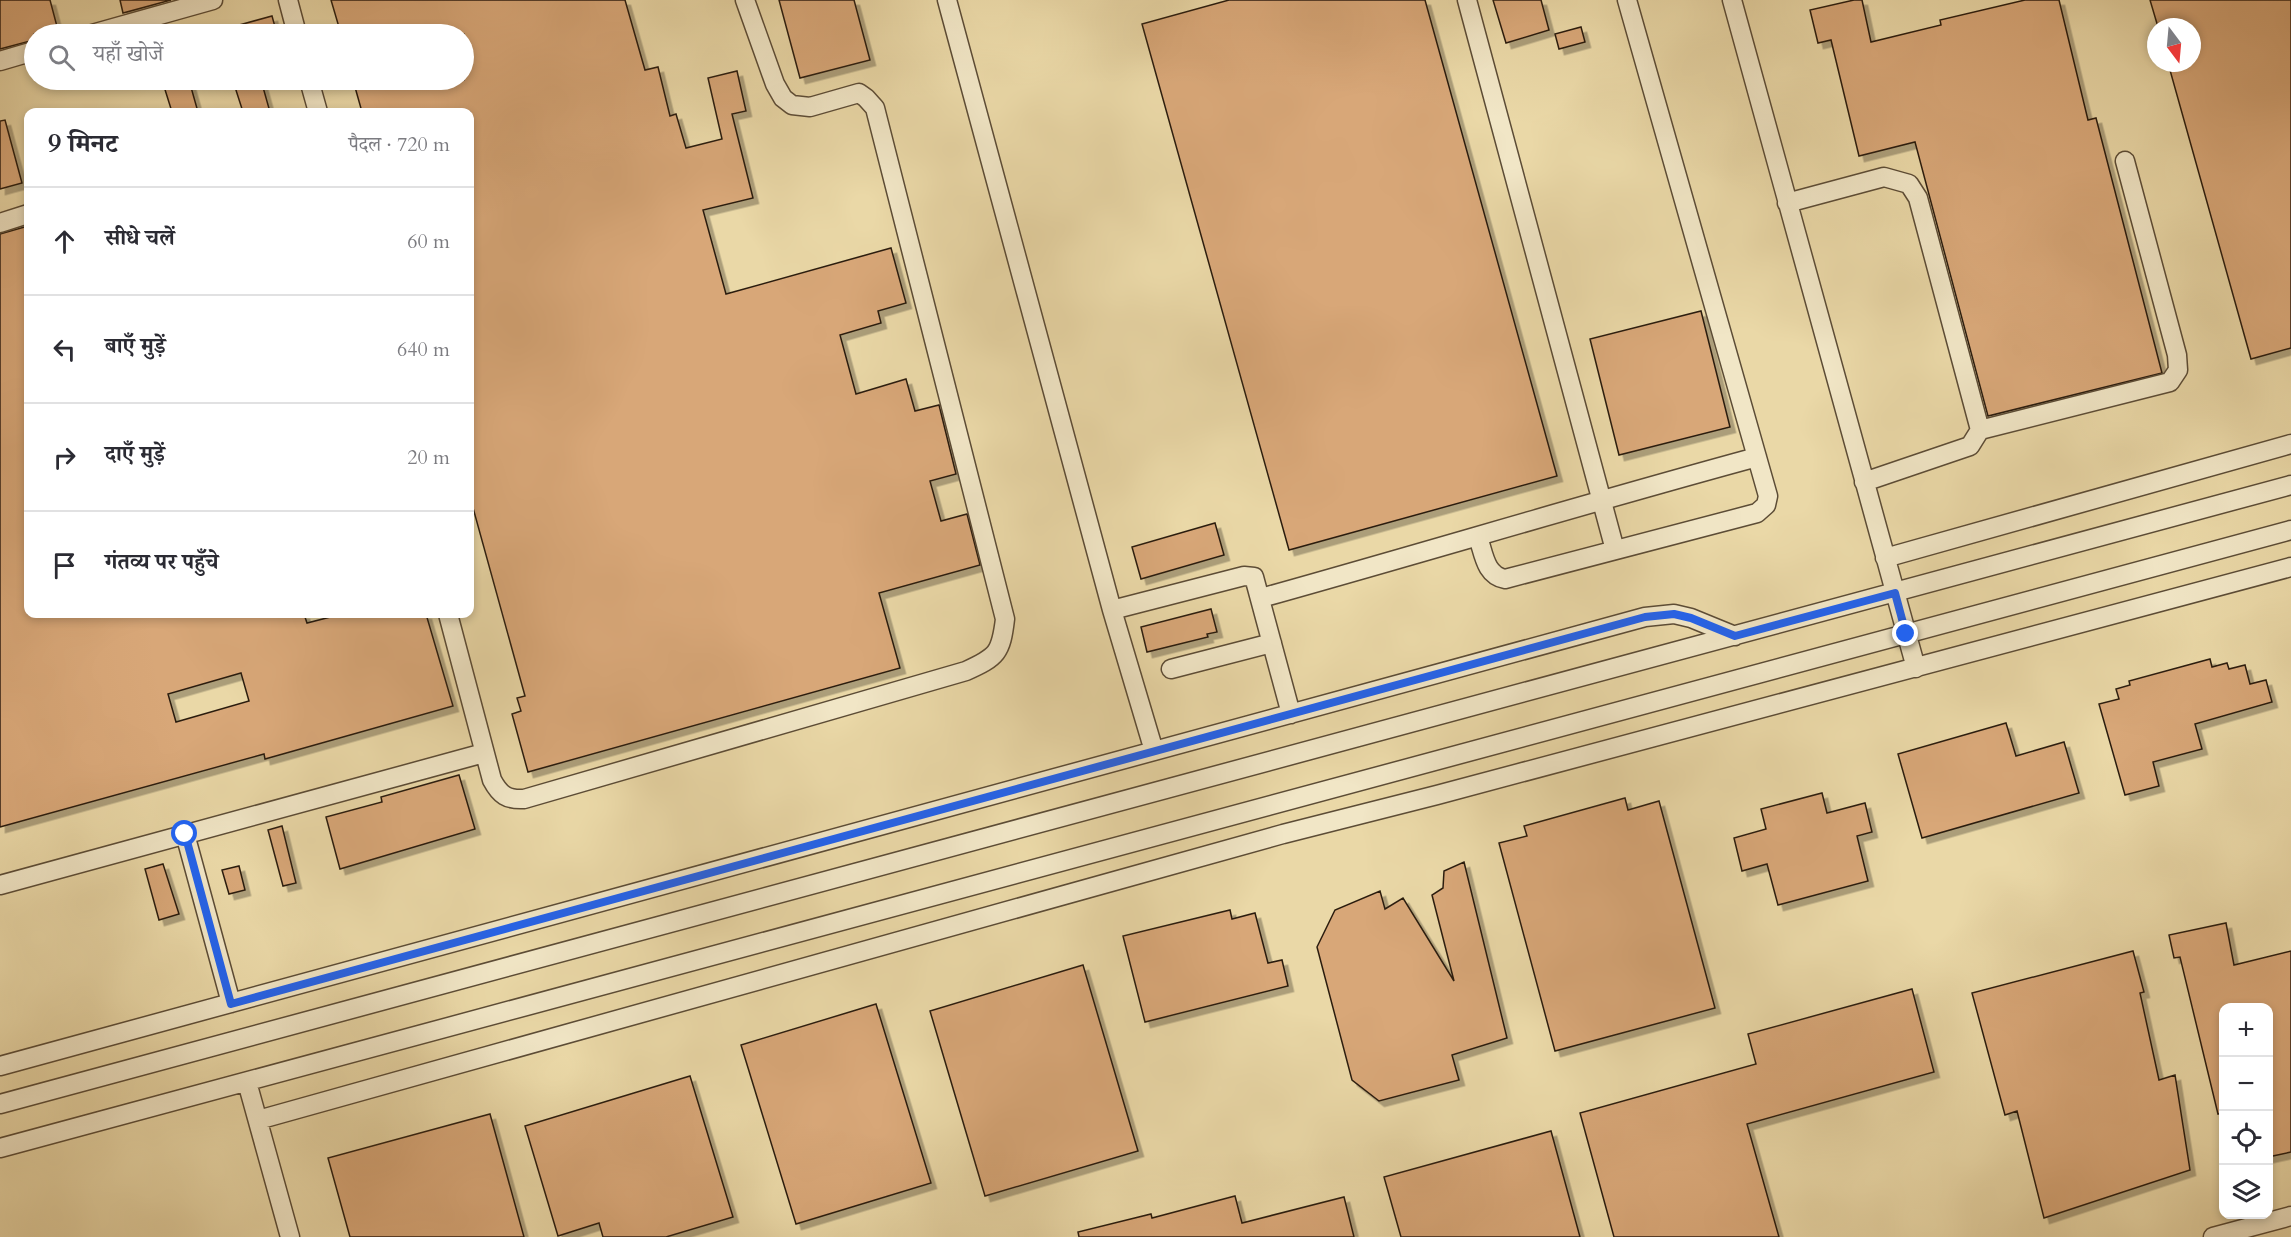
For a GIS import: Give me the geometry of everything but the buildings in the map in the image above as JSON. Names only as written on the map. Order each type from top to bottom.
[{"type":"street","points":[[128,24],[213,0]]},
{"type":"street","points":[[288,0],[294,24]]},
{"type":"street","points":[[449,618],[492,780],[504,797],[513,799],[524,799],[966,671],[991,660],[1003,643],[1005,619],[875,108],[859,93],[810,107],[792,105],[783,98],[775,84],[745,0]]},
{"type":"street","points":[[947,0],[1112,610],[1154,751]]},
{"type":"street","points":[[1467,0],[1615,550]]},
{"type":"street","points":[[1478,537],[1489,571],[1496,577],[1505,579],[1757,513],[1766,505],[1768,496],[1627,0]]},
{"type":"street","points":[[1732,0],[1916,668]]},
{"type":"street","points":[[0,61],[24,54]]},
{"type":"street","points":[[312,90],[317,108]]},
{"type":"street","points":[[1864,482],[1970,446],[1980,430],[2170,382],[2178,370],[2177,355],[2125,161]]},
{"type":"street","points":[[1787,203],[1884,177],[1909,184],[1918,198],[1980,430]]},
{"type":"street","points":[[0,223],[24,215]]},
{"type":"street","points":[[1885,558],[2291,444]]},
{"type":"street","points":[[1261,598],[1478,537],[1600,499],[1757,457]]},
{"type":"street","points":[[0,1104],[2291,485]]},
{"type":"street","points":[[0,1148],[2291,530]]},
{"type":"street","points":[[258,1120],[1283,834],[2291,567]]},
{"type":"street","points":[[1112,610],[1244,576],[1254,577],[1291,714]]},
{"type":"street","points":[[0,1066],[1645,617],[1674,614],[1691,618],[1735,636]]},
{"type":"street","points":[[1171,669],[1272,642]]},
{"type":"street","points":[[0,885],[484,753]]},
{"type":"street","points":[[185,834],[231,1004]]},
{"type":"street","points":[[247,1082],[290,1237]]},
{"type":"street","points":[[2213,1237],[2291,1216]]},
{"type":"route","points":[[185,834],[231,1004],[1645,617],[1674,614],[1691,618],[1735,636],[1895,593],[1906,634]]}]
